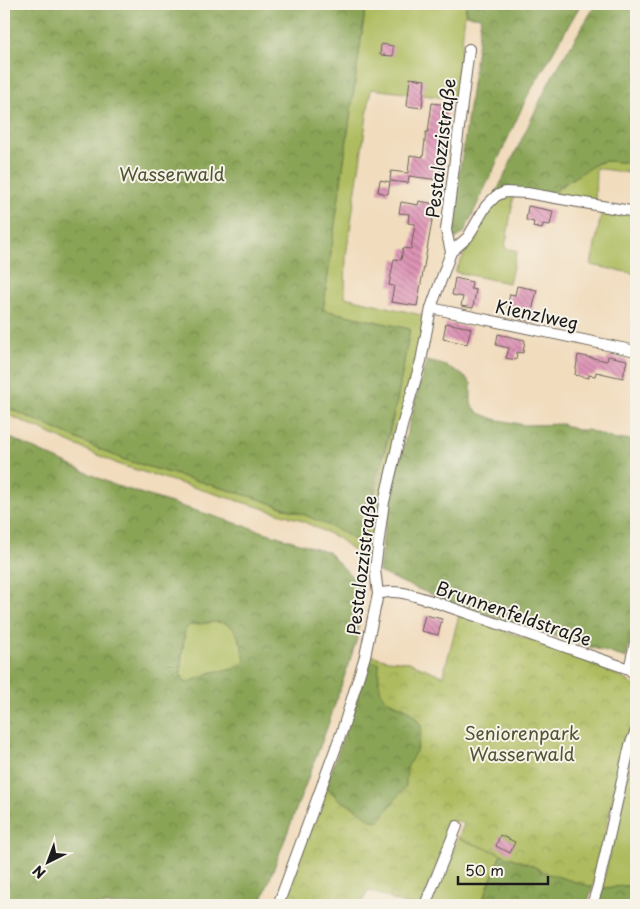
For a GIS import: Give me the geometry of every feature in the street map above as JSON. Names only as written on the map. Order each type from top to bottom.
[{"type":"street","name":"Pestalozzistraße","points":[[451,252],[446,230],[469,49]]},
{"type":"street","name":"Pestalozzistraße","points":[[278,905],[342,731],[365,656],[378,594],[375,569],[384,502],[420,361],[430,308],[451,252],[468,237],[486,206],[496,196],[505,192],[526,193],[636,212]]},
{"type":"street","name":"Kienzlweg","points":[[430,308],[636,351]]},
{"type":"street","name":"Brunnenfeldstraße","points":[[378,594],[386,591],[401,592],[633,673]]},
{"type":"street","points":[[633,673],[636,639]]},
{"type":"street","points":[[592,905],[630,745],[636,730]]},
{"type":"street","points":[[425,905],[457,826]]},
{"type":"green space","name":"Wasserwald","points":[[4,4],[366,4],[323,310],[410,329],[397,401],[377,477],[365,538],[359,543],[343,532],[305,515],[256,498],[122,459],[4,406]]},
{"type":"green space","points":[[366,4],[466,4],[456,99],[371,89],[346,256],[345,297],[425,316],[420,347],[370,561],[338,538],[298,519],[120,465],[4,413],[4,406],[122,459],[256,498],[305,515],[343,532],[359,543],[365,538],[397,401],[410,329],[323,310]]},
{"type":"green space","points":[[466,4],[581,4],[527,97],[464,233],[455,239],[452,236],[451,224],[481,17],[466,15]]},
{"type":"green space","points":[[596,4],[636,4],[636,163],[599,162],[559,187],[553,194],[496,193],[550,80]]},
{"type":"green space","points":[[606,161],[636,163],[636,174],[596,168],[595,202],[553,194],[578,174]]},
{"type":"green space","points":[[514,195],[505,248],[517,251],[509,283],[455,272],[490,206],[504,196]]},
{"type":"green space","points":[[602,210],[636,216],[636,274],[591,265]]},
{"type":"green space","points":[[426,361],[450,368],[466,378],[471,383],[471,404],[479,413],[494,419],[525,425],[562,424],[577,430],[588,430],[616,440],[626,439],[636,442],[636,613],[626,658],[470,609],[379,572],[387,508]]},
{"type":"green space","points":[[4,435],[114,485],[328,552],[359,584],[361,599],[357,639],[327,728],[260,905],[4,905]],"holes":[[[216,622],[227,624],[234,630],[242,646],[245,662],[234,669],[212,672],[192,681],[184,682],[180,672],[185,630],[189,625]]]},
{"type":"green space","name":"Seniorenpark Wasserwald","points":[[459,615],[569,653],[627,680],[636,687],[636,723],[624,746],[593,887],[543,872],[534,866],[458,838],[464,824],[455,820],[421,905],[407,905],[368,890],[361,905],[281,905],[326,786],[338,799],[371,820],[379,821],[406,786],[407,768],[417,749],[422,728],[410,712],[384,697],[380,686],[379,663],[368,660],[369,655],[409,662],[443,676]]},
{"type":"green space","points":[[215,622],[225,623],[234,630],[242,646],[246,662],[234,669],[212,672],[192,681],[184,682],[180,672],[185,630],[189,625]]},
{"type":"green space","points":[[368,660],[379,662],[379,679],[391,703],[409,712],[422,728],[417,749],[407,768],[406,786],[379,821],[371,820],[338,799],[326,786],[362,684]]},
{"type":"green space","points":[[636,747],[636,885],[602,888],[631,759]]},
{"type":"green space","points":[[458,838],[501,854],[481,905],[431,905]]},
{"type":"green space","points":[[501,854],[534,866],[543,872],[593,887],[587,905],[481,905]]},
{"type":"green space","points":[[636,885],[636,905],[597,905],[602,888]]},
{"type":"building","points":[[381,44],[393,46],[393,56],[380,55]]},
{"type":"building","points":[[410,78],[425,80],[422,108],[407,106]]},
{"type":"building","points":[[432,103],[448,105],[439,180],[409,176],[408,183],[390,181],[391,171],[408,173],[410,155],[423,157]]},
{"type":"building","points":[[380,180],[390,182],[388,194],[378,192]]},
{"type":"building","points":[[419,201],[435,204],[417,306],[391,302],[394,286],[389,285],[394,259],[401,260],[403,248],[411,249],[415,224],[408,223],[409,214],[399,213],[401,202],[418,205]]},
{"type":"building","points":[[528,206],[553,211],[550,225],[543,224],[542,229],[533,227],[534,222],[526,220]]},
{"type":"building","points":[[455,278],[472,282],[471,289],[476,290],[473,308],[461,306],[463,297],[452,295]]},
{"type":"building","points":[[517,286],[537,290],[532,311],[538,312],[536,322],[519,319],[521,311],[507,308],[510,294],[515,295]]},
{"type":"building","points":[[446,323],[471,328],[467,344],[443,339]]},
{"type":"building","points":[[498,334],[525,340],[523,353],[517,352],[516,360],[506,358],[509,348],[496,345]]},
{"type":"building","points":[[578,355],[607,361],[608,356],[627,360],[623,378],[596,372],[595,376],[589,375],[589,378],[575,375]]},
{"type":"building","points":[[425,615],[442,619],[438,635],[421,631]]},
{"type":"building","points":[[500,835],[515,842],[510,853],[496,846]]}]
